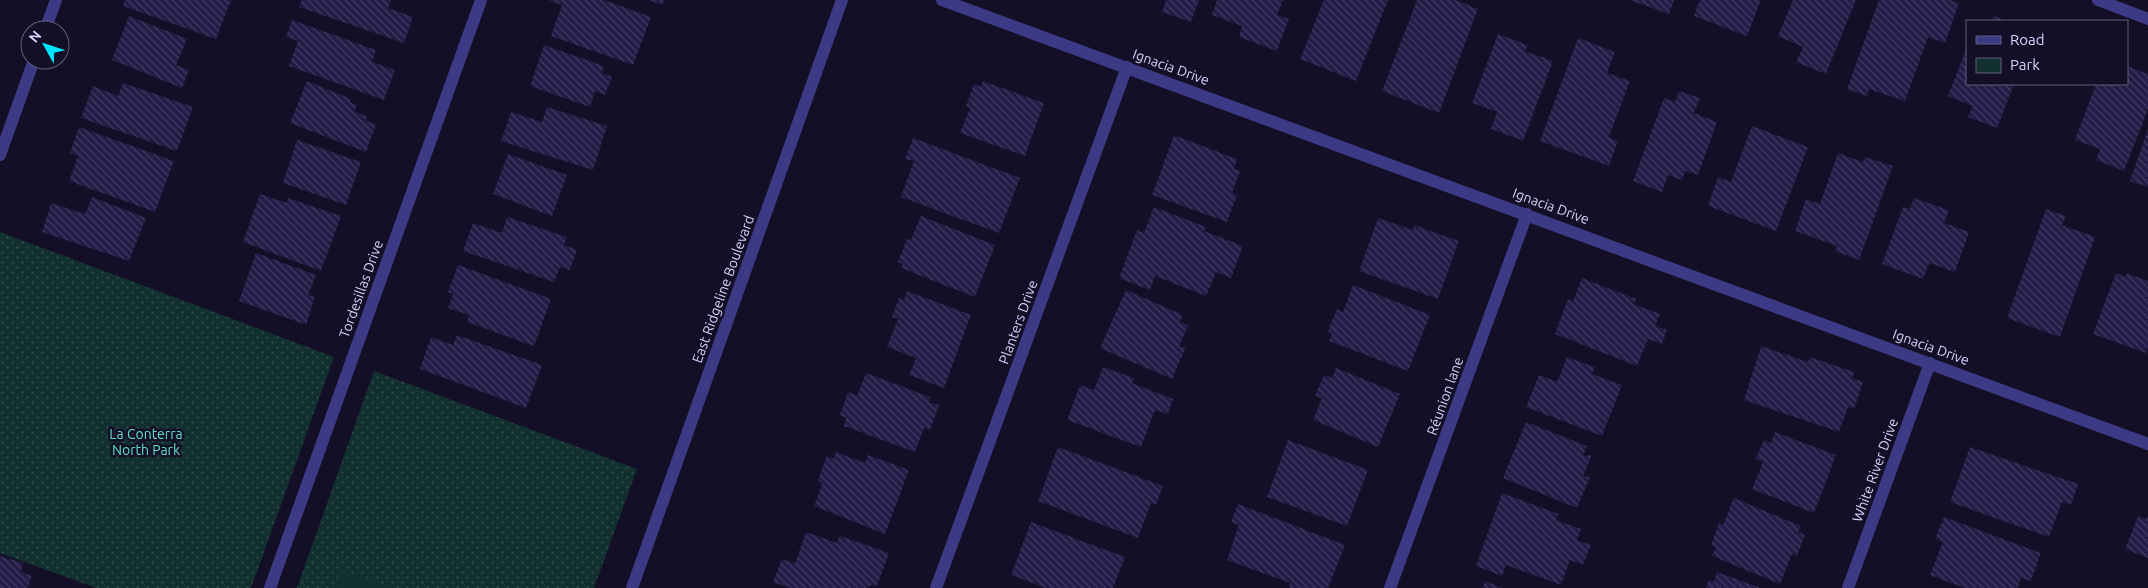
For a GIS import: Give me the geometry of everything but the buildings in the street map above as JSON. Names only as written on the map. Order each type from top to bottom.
[{"type":"street","points":[[49,20],[56,0]]},
{"type":"street","name":"Tordesillas Drive","points":[[270,588],[480,0]]},
{"type":"street","name":"East Ridgeline Boulevard","points":[[632,588],[842,0]]},
{"type":"street","name":"Ignacia Drive","points":[[942,0],[1127,66],[2148,444]]},
{"type":"street","points":[[2098,0],[2148,19]]},
{"type":"street","name":"Planters Drive","points":[[936,588],[1127,66]]},
{"type":"street","points":[[0,156],[30,70]]},
{"type":"street","name":"Réunion lane","points":[[1390,588],[1527,214]]},
{"type":"street","name":"White River Drive","points":[[1848,588],[1930,363]]},
{"type":"green space","name":"La Conterra North Park","points":[[0,232],[334,357],[251,588],[96,588],[0,553]]},
{"type":"green space","points":[[374,371],[637,469],[594,588],[297,588]]},
{"type":"green space","points":[[343,571],[391,588],[336,588]]}]
